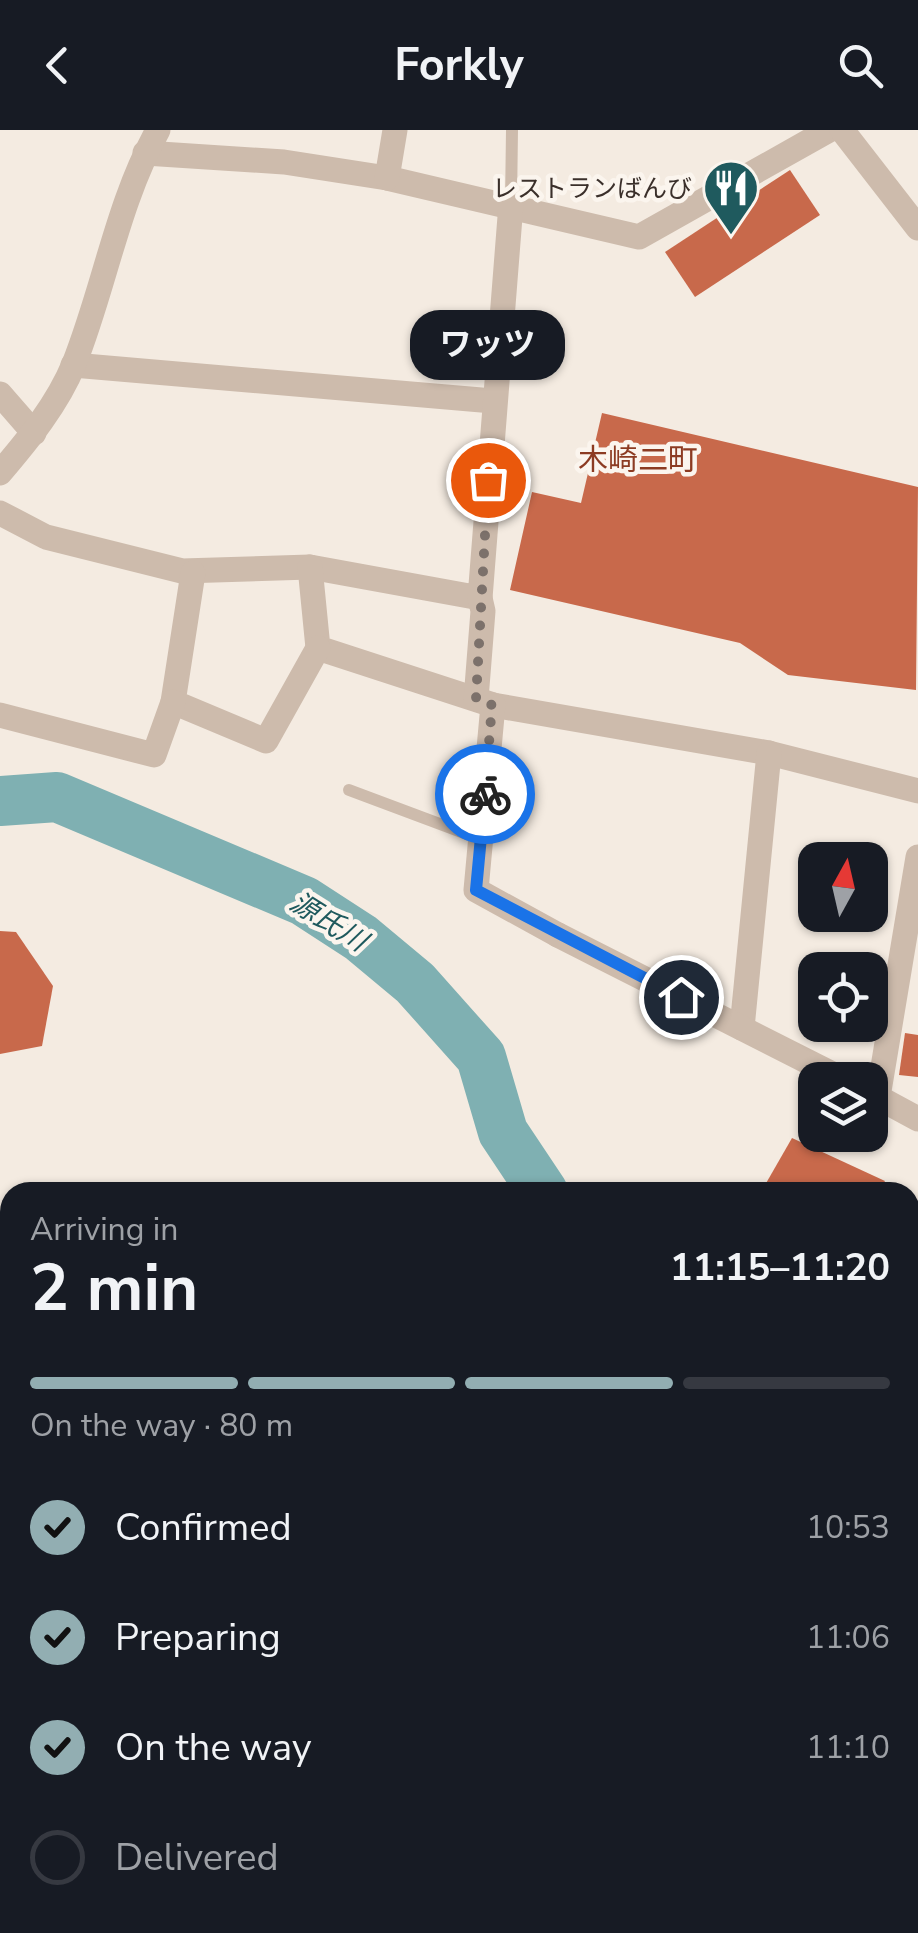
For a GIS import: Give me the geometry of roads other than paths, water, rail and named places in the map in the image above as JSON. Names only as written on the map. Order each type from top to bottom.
[{"type":"street","points":[[387,178],[395,130]]},
{"type":"street","points":[[0,473],[34,433],[73,365],[132,180],[152,141],[387,178],[639,237],[829,130]]},
{"type":"street","points":[[842,130],[918,228]]},
{"type":"street","points":[[511,204],[480,598],[484,702],[476,890],[809,1062]]},
{"type":"street","points":[[73,365],[493,401]]},
{"type":"street","points":[[0,394],[34,433]]},
{"type":"street","points":[[0,513],[46,537],[194,572],[310,567],[480,598]]},
{"type":"street","points":[[173,702],[266,742],[318,648],[310,567]]},
{"type":"street","points":[[0,715],[154,755],[173,702],[194,572]]},
{"type":"street","points":[[318,648],[484,702],[769,753],[918,791]]},
{"type":"street","points":[[742,1028],[769,753]]},
{"type":"street","points":[[880,1062],[918,857]]},
{"type":"street","points":[[888,1102],[918,1118]]},
{"type":"lane","points":[[511,204],[512,130]]},
{"type":"lane","points":[[349,790],[480,839]]},
{"type":"waterway","name":"源氏川","points":[[0,801],[57,797],[304,901],[361,938],[415,983],[481,1057],[503,1132],[536,1182]]},
{"type":"place","name":"レストランばんび","points":[[731,237]]},
{"type":"place","name":"ワッツ","points":[[488,480]]},
{"type":"district","name":"木崎二町","points":[[638,460]]}]
